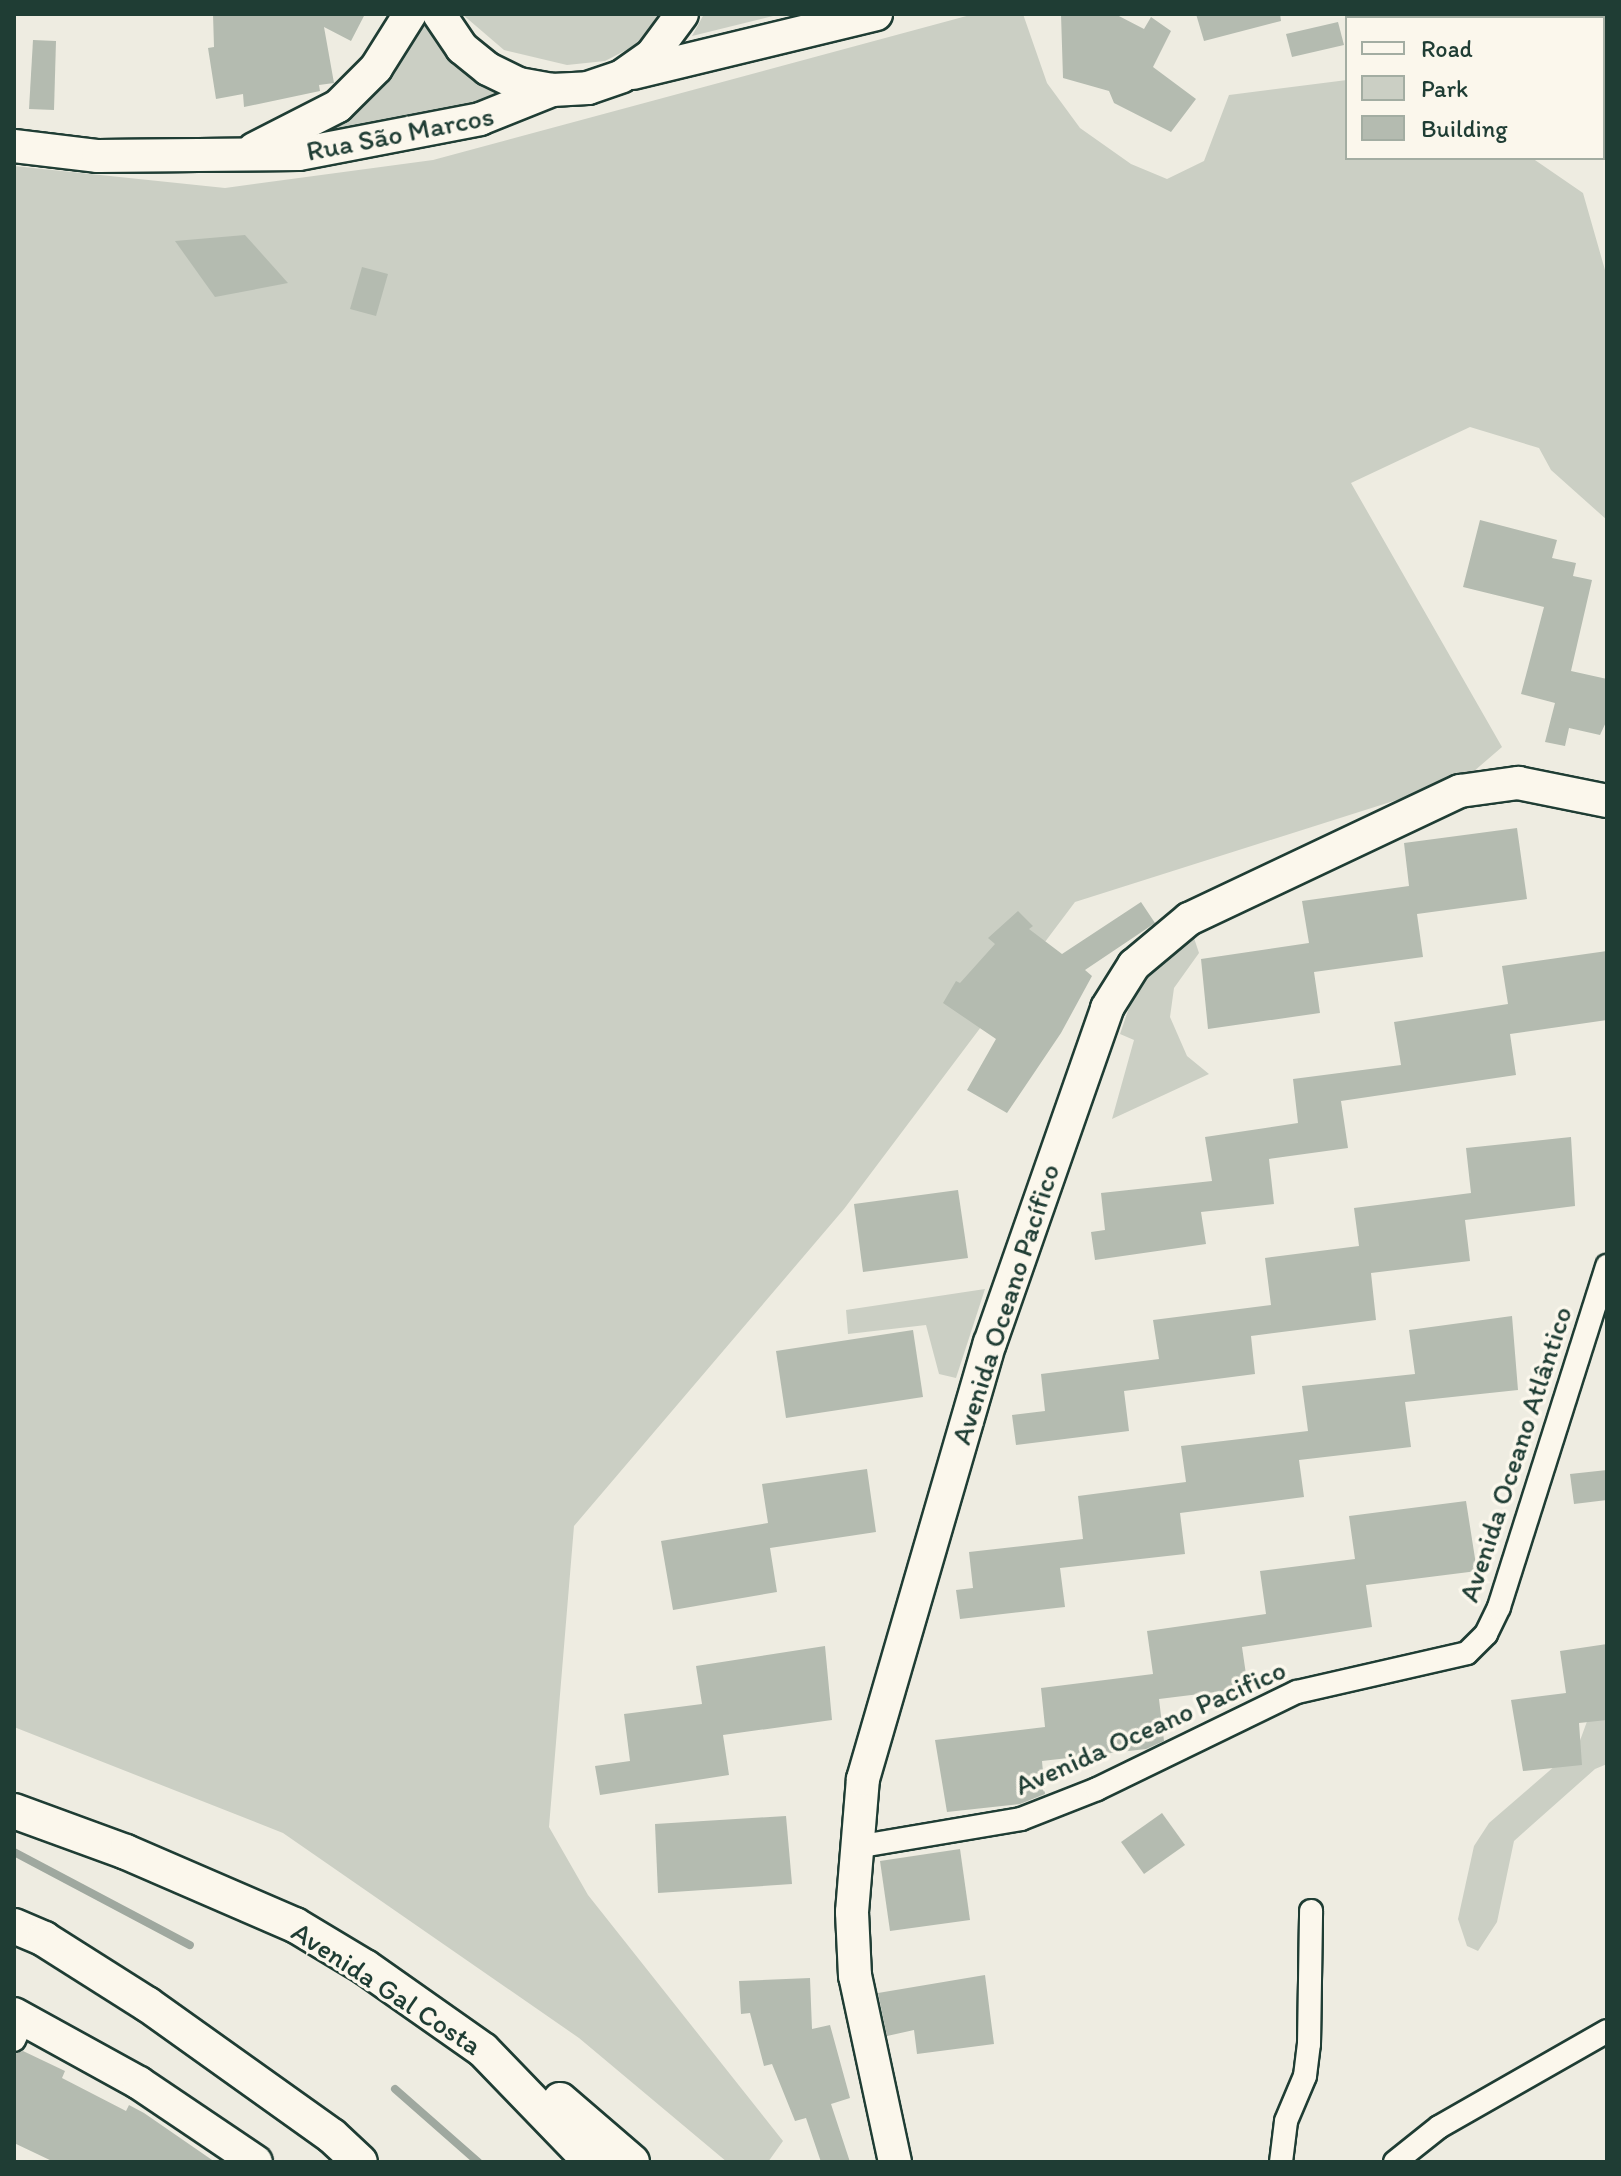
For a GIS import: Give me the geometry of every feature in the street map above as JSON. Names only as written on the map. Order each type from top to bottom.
[{"type":"main road","name":"Avenida Gal Costa","points":[[14,1811],[126,1852],[295,1925],[483,2050],[591,2162]]},
{"type":"main road","points":[[14,1926],[44,1939],[147,2004],[332,2136],[360,2162]]},
{"type":"main road","points":[[483,2050],[522,2068],[632,2162]]},
{"type":"street","name":"Rua São Marcos","points":[[244,154],[338,106],[376,68],[410,14]]},
{"type":"street","points":[[439,14],[462,48],[488,69],[519,84],[552,90],[588,88],[622,76],[876,14]]},
{"type":"street","points":[[622,76],[651,56],[682,14]]},
{"type":"street","name":"Rua São Marcos","points":[[14,146],[98,156],[344,149],[480,119],[552,90]]},
{"type":"street","name":"Avenida Oceano Pacífico","points":[[895,2162],[865,2041],[855,1976],[856,1847],[863,1779],[884,1697],[990,1343],[1107,1008],[1134,965],[1189,919],[1460,791],[1518,783],[1607,801]]},
{"type":"street","name":"Avenida Oceano Atlântico","points":[[1467,1653],[1486,1634],[1499,1607],[1607,1266]]},
{"type":"street","name":"Avenida Oceano Pacifico","points":[[856,1847],[1021,1819],[1097,1789],[1297,1692],[1467,1653]]},
{"type":"street","points":[[1281,2162],[1286,2121],[1307,2060],[1311,1911]]},
{"type":"street","points":[[17,2024],[139,2083],[256,2162]]},
{"type":"street","points":[[1395,2162],[1439,2127],[1607,2031]]},
{"type":"green space","points":[[422,14],[522,94],[357,131],[317,134]]},
{"type":"green space","points":[[462,14],[665,14],[634,46],[605,61],[567,65],[504,50]]},
{"type":"green space","points":[[704,14],[781,14],[692,36]]},
{"type":"green space","points":[[974,14],[1023,14],[1047,83],[1080,128],[1131,164],[1167,179],[1204,161],[1229,95],[1345,80],[1345,160],[1535,160],[1583,193],[1607,277],[1607,520],[1551,470],[1539,448],[1470,427],[1351,483],[1502,747],[1466,778],[1075,902],[844,1209],[574,1526],[549,1827],[588,1895],[783,2141],[768,2162],[727,2162],[579,2038],[283,1833],[14,1727],[14,166],[225,188],[433,160]]},
{"type":"green space","points":[[1193,935],[1199,953],[1174,988],[1170,1017],[1187,1056],[1209,1074],[1112,1119],[1134,1040],[1120,1034],[1131,1002],[1149,972]]},
{"type":"green space","points":[[985,1289],[956,1378],[939,1374],[926,1325],[848,1334],[846,1310]]},
{"type":"green space","points":[[1607,1667],[1607,1764],[1595,1769],[1514,1841],[1497,1922],[1478,1951],[1467,1946],[1458,1919],[1474,1846],[1489,1823],[1578,1746]]},
{"type":"building","points":[[213,14],[365,14],[351,41],[324,27],[334,83],[319,85],[320,91],[244,107],[243,94],[216,99],[208,48],[214,47]]},
{"type":"building","points":[[1061,14],[1115,14],[1144,29],[1151,17],[1171,31],[1153,67],[1196,99],[1171,132],[1114,103],[1109,91],[1063,78]]},
{"type":"building","points":[[1196,14],[1280,14],[1281,21],[1204,41]]},
{"type":"building","points":[[1338,22],[1344,45],[1292,57],[1286,34]]},
{"type":"building","points":[[33,40],[56,41],[54,110],[29,109]]},
{"type":"building","points":[[245,235],[288,283],[215,297],[175,241]]},
{"type":"building","points":[[362,267],[388,274],[376,316],[350,309]]},
{"type":"building","points":[[1480,520],[1557,540],[1552,558],[1576,563],[1573,576],[1592,580],[1571,671],[1607,679],[1607,720],[1600,735],[1569,728],[1565,746],[1545,742],[1555,703],[1521,694],[1544,607],[1463,587]]},
{"type":"building","points":[[1517,828],[1527,899],[1417,914],[1423,957],[1314,972],[1320,1013],[1208,1029],[1201,959],[1309,943],[1302,901],[1409,886],[1404,843]]},
{"type":"building","points":[[1141,902],[1155,923],[1085,970],[1092,976],[1061,1033],[1007,1113],[967,1090],[996,1039],[943,1003],[956,981],[960,983],[995,944],[988,938],[1018,911],[1033,926],[1029,929],[1062,954]]},
{"type":"building","points":[[1607,951],[1607,1020],[1510,1034],[1516,1075],[1341,1101],[1348,1148],[1269,1159],[1274,1204],[1201,1212],[1206,1244],[1095,1260],[1091,1232],[1105,1230],[1101,1193],[1212,1181],[1205,1137],[1298,1123],[1293,1079],[1401,1065],[1394,1022],[1508,1004],[1502,966]]},
{"type":"building","points":[[1571,1137],[1575,1206],[1465,1220],[1470,1261],[1371,1273],[1376,1320],[1251,1336],[1255,1374],[1124,1391],[1129,1431],[1016,1445],[1012,1415],[1045,1411],[1041,1374],[1159,1359],[1153,1320],[1271,1305],[1265,1258],[1359,1246],[1354,1208],[1471,1193],[1466,1148]]},
{"type":"building","points":[[958,1190],[968,1258],[863,1272],[854,1204]]},
{"type":"building","points":[[1512,1316],[1518,1390],[1405,1402],[1411,1447],[1299,1460],[1304,1497],[1180,1513],[1185,1554],[1060,1568],[1065,1607],[960,1619],[956,1590],[973,1588],[969,1552],[1083,1539],[1078,1496],[1186,1482],[1181,1446],[1308,1431],[1302,1386],[1415,1374],[1409,1330]]},
{"type":"building","points":[[913,1330],[923,1397],[786,1418],[776,1351]]},
{"type":"building","points":[[867,1469],[876,1532],[770,1548],[777,1592],[673,1610],[661,1541],[768,1523],[762,1484]]},
{"type":"building","points":[[1607,1470],[1607,1500],[1574,1504],[1570,1474]]},
{"type":"building","points":[[1466,1501],[1477,1571],[1366,1585],[1372,1627],[1242,1647],[1248,1688],[1159,1699],[1164,1741],[1146,1749],[1042,1761],[1045,1794],[1020,1804],[947,1812],[935,1740],[1045,1727],[1041,1688],[1153,1674],[1147,1631],[1266,1614],[1260,1571],[1355,1559],[1349,1516]]},
{"type":"building","points":[[1607,1644],[1607,1720],[1579,1723],[1582,1765],[1523,1771],[1511,1700],[1566,1693],[1560,1651]]},
{"type":"building","points":[[825,1646],[832,1720],[723,1735],[729,1775],[600,1795],[595,1766],[630,1761],[624,1714],[702,1704],[696,1666]]},
{"type":"building","points":[[1162,1813],[1185,1845],[1144,1874],[1121,1842]]},
{"type":"building","points":[[786,1816],[792,1884],[658,1893],[655,1824]]},
{"type":"building","points":[[960,1849],[970,1920],[890,1931],[880,1861]]},
{"type":"building","points":[[985,1975],[994,2044],[917,2054],[914,2030],[887,2036],[878,1993]]},
{"type":"building","points":[[810,1978],[812,2029],[830,2025],[850,2098],[831,2104],[850,2162],[821,2162],[806,2118],[795,2121],[772,2064],[764,2066],[750,2013],[741,2014],[739,1981]]},
{"type":"building","points":[[23,2051],[65,2071],[62,2078],[126,2111],[129,2105],[144,2113],[215,2162],[54,2162],[14,2143],[14,2054]]},
{"type":"waterway","points":[[14,1852],[190,1945]]},
{"type":"waterway","points":[[395,2089],[478,2162]]}]
